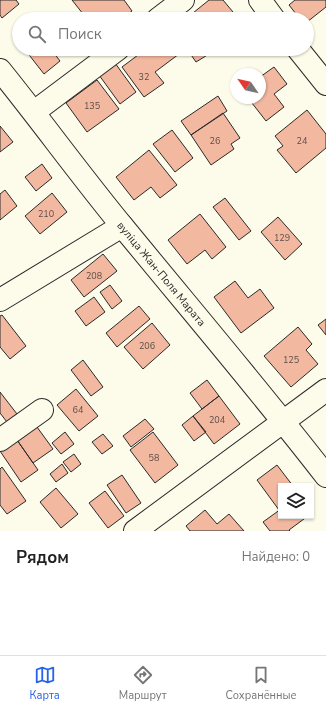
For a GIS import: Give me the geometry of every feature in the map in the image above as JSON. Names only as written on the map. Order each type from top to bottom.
[{"type":"street","points":[[167,12],[183,0]]},
{"type":"street","points":[[260,0],[269,12]]},
{"type":"street","points":[[34,112],[109,56]]},
{"type":"street","points":[[304,56],[326,84]]},
{"type":"street","name":"вуліца Жан-Поля Марата","points":[[0,70],[122,226],[284,422],[326,476]]},
{"type":"street","points":[[0,300],[122,226]]},
{"type":"street","points":[[135,531],[326,390]]},
{"type":"street","points":[[0,440],[42,410]]},
{"type":"building","points":[[0,0],[16,0],[19,4],[2,18],[0,15]]},
{"type":"building","points":[[72,0],[124,0],[132,11],[131,12],[81,12]]},
{"type":"building","points":[[209,0],[223,0],[233,12],[194,12]]},
{"type":"building","points":[[295,0],[326,0],[326,7],[314,16],[314,12],[294,12],[289,5]]},
{"type":"building","points":[[30,56],[56,56],[60,61],[44,74]]},
{"type":"building","points":[[137,56],[176,56],[155,72],[164,83],[144,97],[122,67]]},
{"type":"building","points":[[192,56],[206,56],[196,62]]},
{"type":"building","points":[[115,63],[136,92],[120,104],[99,75]]},
{"type":"building","points":[[274,67],[287,84],[274,94],[284,107],[266,121],[253,104],[266,104],[266,73]]},
{"type":"building","points":[[97,80],[119,109],[87,132],[66,103]]},
{"type":"building","points":[[218,96],[227,111],[191,135],[181,121]]},
{"type":"building","points":[[307,110],[326,134],[326,148],[296,173],[277,150],[283,146],[275,136]]},
{"type":"building","points":[[223,113],[240,138],[231,144],[234,149],[211,165],[191,135]]},
{"type":"building","points":[[0,126],[13,142],[0,152]]},
{"type":"building","points":[[172,130],[193,158],[175,172],[153,144]]},
{"type":"building","points":[[149,150],[177,185],[160,198],[151,187],[134,200],[116,177]]},
{"type":"building","points":[[42,164],[52,178],[36,191],[25,177]]},
{"type":"building","points":[[5,190],[17,206],[0,220],[0,194]]},
{"type":"building","points":[[52,193],[67,212],[40,234],[25,216]]},
{"type":"building","points":[[225,198],[251,231],[239,240],[213,207]]},
{"type":"building","points":[[200,214],[226,247],[212,259],[205,250],[187,264],[168,240]]},
{"type":"building","points":[[278,217],[302,244],[285,260],[261,232]]},
{"type":"building","points":[[103,254],[117,271],[84,297],[71,280]]},
{"type":"building","points":[[235,281],[248,298],[260,289],[274,308],[241,333],[214,297]]},
{"type":"building","points":[[110,285],[122,301],[112,309],[100,292]]},
{"type":"building","points":[[94,297],[105,312],[86,326],[75,311]]},
{"type":"building","points":[[139,306],[150,319],[117,347],[106,333]]},
{"type":"building","points":[[2,315],[26,346],[10,359],[0,347],[0,316]]},
{"type":"building","points":[[326,319],[326,335],[318,325]]},
{"type":"building","points":[[152,323],[170,345],[143,369],[124,347]]},
{"type":"building","points":[[298,327],[312,344],[306,350],[318,364],[291,387],[264,356]]},
{"type":"building","points":[[83,360],[103,387],[91,396],[71,370]]},
{"type":"building","points":[[207,380],[219,396],[202,409],[190,393]]},
{"type":"building","points":[[76,389],[98,416],[79,431],[57,405]]},
{"type":"building","points":[[0,392],[17,414],[7,422],[0,413]]},
{"type":"building","points":[[219,396],[240,424],[214,444],[193,416]]},
{"type":"building","points":[[193,416],[206,432],[194,441],[182,425]]},
{"type":"building","points":[[145,419],[154,429],[131,447],[123,436]]},
{"type":"building","points":[[37,427],[53,449],[33,463],[17,440]]},
{"type":"building","points":[[65,432],[74,444],[61,454],[52,443]]},
{"type":"building","points":[[153,432],[178,465],[155,483],[130,450]]},
{"type":"building","points":[[103,434],[113,446],[102,454],[92,442]]},
{"type":"building","points":[[15,437],[38,470],[21,482],[0,451],[0,448]]},
{"type":"building","points":[[74,454],[81,464],[71,472],[63,462]]},
{"type":"building","points":[[62,464],[68,473],[56,482],[50,474]]},
{"type":"building","points":[[277,465],[291,483],[278,483],[278,509],[257,480]]},
{"type":"building","points":[[2,467],[26,501],[7,514],[0,505],[0,469]]},
{"type":"building","points":[[122,475],[141,503],[126,513],[107,485]]},
{"type":"building","points":[[56,488],[78,514],[61,528],[40,502]]},
{"type":"building","points":[[105,491],[124,516],[108,528],[89,503]]},
{"type":"building","points":[[205,510],[217,524],[229,514],[244,531],[190,531],[186,526]]},
{"type":"building","points":[[278,511],[278,519],[304,519],[289,530],[290,531],[270,531],[263,522]]}]
